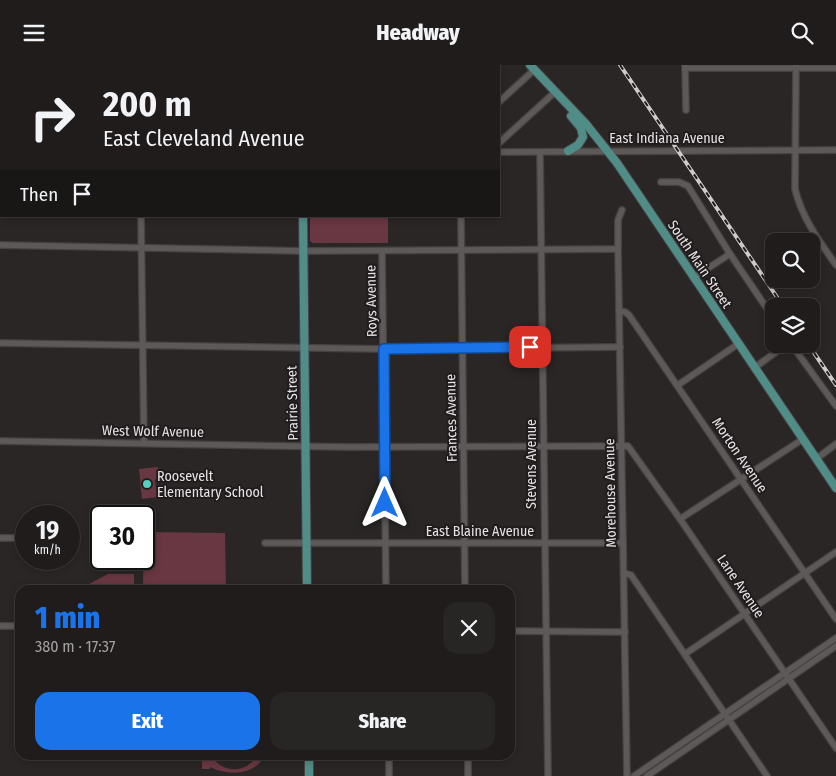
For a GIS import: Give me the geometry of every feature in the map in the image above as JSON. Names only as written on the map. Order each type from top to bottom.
[{"type":"main road","name":"South Main Street","points":[[532,68],[586,124],[608,151],[836,488]]},
{"type":"main road","points":[[567,105],[568,111],[581,128],[583,134],[582,140],[578,145],[568,151]]},
{"type":"main road","name":"Prairie Street","points":[[302,217],[307,585]]},
{"type":"main road","points":[[309,760],[309,776]]},
{"type":"street","points":[[686,110],[685,67],[836,68]]},
{"type":"street","points":[[796,67],[795,179],[798,200],[808,224],[836,265]]},
{"type":"street","points":[[500,101],[532,68]]},
{"type":"street","points":[[500,142],[555,92]]},
{"type":"street","name":"East Indiana Avenue","points":[[500,152],[836,150]]},
{"type":"street","name":"Stevens Avenue","points":[[540,152],[548,776]]},
{"type":"street","points":[[661,182],[679,182],[688,186],[765,306]]},
{"type":"street","name":"Morehouse Avenue","points":[[622,210],[618,220],[618,249],[627,776]]},
{"type":"street","points":[[141,217],[144,443]]},
{"type":"street","name":"Frances Avenue","points":[[461,217],[465,585]]},
{"type":"street","points":[[0,245],[303,251],[618,249]]},
{"type":"street","name":"Roys Avenue","points":[[382,251],[386,585]]},
{"type":"street","points":[[693,278],[730,254]]},
{"type":"street","name":"Morton Avenue","points":[[619,311],[626,312],[629,315],[836,619]]},
{"type":"street","points":[[0,343],[384,349],[620,347]]},
{"type":"street","points":[[678,385],[738,344]]},
{"type":"street","points":[[754,368],[776,353]]},
{"type":"street","points":[[796,353],[836,405]]},
{"type":"street","points":[[680,519],[802,439]]},
{"type":"street","name":"West Wolf Avenue","points":[[0,441],[385,447],[621,445]]},
{"type":"street","points":[[816,459],[836,444]]},
{"type":"street","name":"Lane Avenue","points":[[621,445],[631,448],[836,748]]},
{"type":"street","points":[[0,537],[15,538]]},
{"type":"street","name":"East Blaine Avenue","points":[[265,543],[622,543]]},
{"type":"street","points":[[685,655],[836,552]]},
{"type":"street","points":[[624,573],[631,575],[767,776]]},
{"type":"street","points":[[0,626],[15,626]]},
{"type":"street","points":[[515,631],[625,632]]},
{"type":"street","points":[[647,776],[728,719],[836,638]]},
{"type":"street","points":[[634,776],[724,713],[836,646]]},
{"type":"street","points":[[830,738],[836,734]]},
{"type":"street","points":[[389,760],[389,776]]},
{"type":"street","points":[[468,760],[468,776]]},
{"type":"shaded area","points":[[310,217],[388,217],[388,243],[313,243],[310,241]]},
{"type":"shaded area","points":[[158,467],[159,476],[155,480],[157,497],[142,499],[139,469]]},
{"type":"shaded area","points":[[155,532],[225,533],[226,585],[143,585],[143,570],[155,570]]},
{"type":"shaded area","points":[[108,574],[134,574],[134,585],[87,585]]},
{"type":"shaded area","points":[[202,760],[215,760],[221,766],[234,769],[247,766],[254,760],[262,760],[255,767],[240,772],[225,772],[210,767],[210,769],[202,769]]},
{"type":"railway","points":[[620,65],[778,298]]},
{"type":"railway","points":[[814,353],[836,385]]},
{"type":"place","name":"Roosevelt Elementary School","points":[[147,484]]},
{"type":"route","points":[[385,503],[384,349],[530,347]]}]
